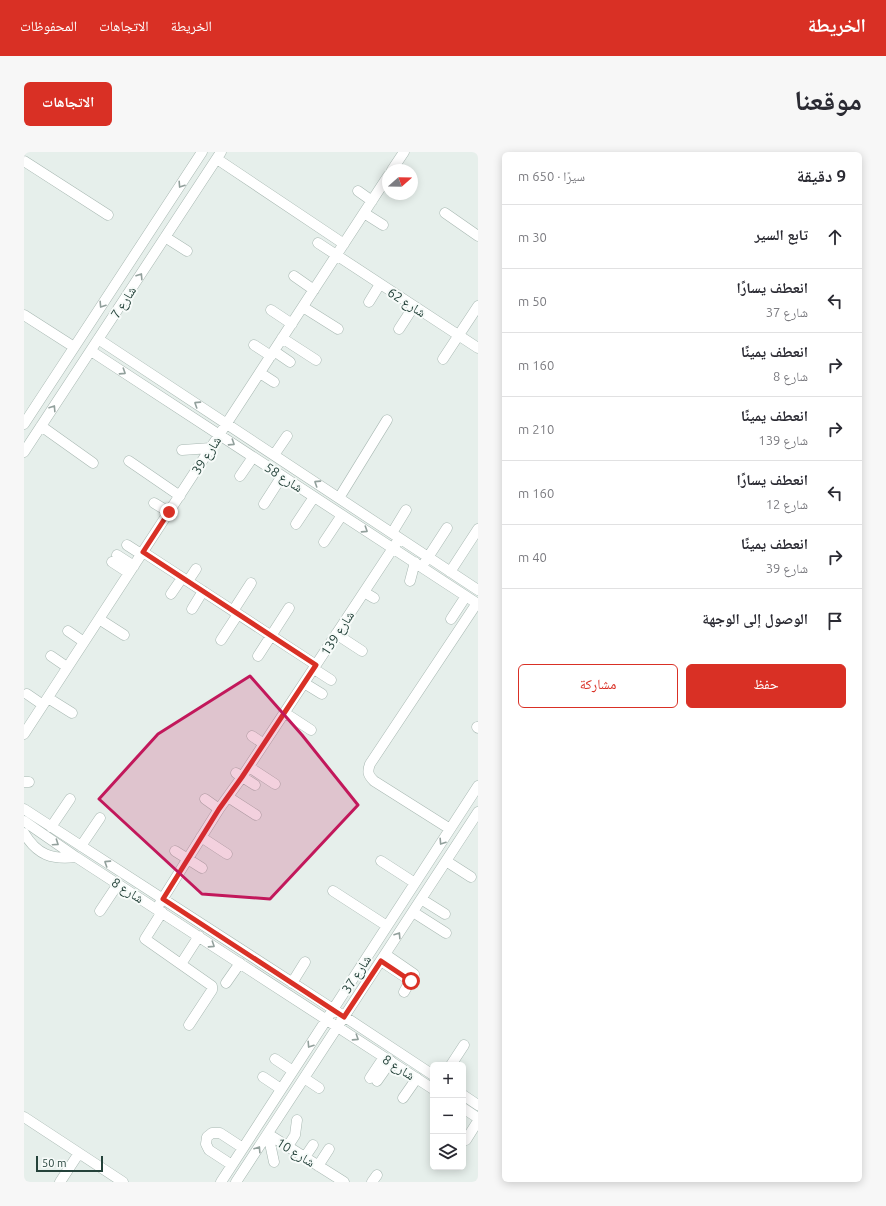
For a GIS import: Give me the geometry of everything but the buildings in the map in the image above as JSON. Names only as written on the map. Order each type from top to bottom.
[{"type":"street","name":"شارع 7","points":[[24,424],[202,152]]},
{"type":"street","points":[[396,164],[404,152]]},
{"type":"street","name":"شارع 7","points":[[24,452],[219,156]]},
{"type":"street","points":[[219,156],[344,244]]},
{"type":"street","points":[[24,161],[108,215]]},
{"type":"street","name":"شارع 39","points":[[24,734],[382,185]]},
{"type":"street","points":[[358,191],[372,201]]},
{"type":"street","points":[[364,213],[383,225]]},
{"type":"street","points":[[445,214],[478,236]]},
{"type":"street","points":[[165,237],[186,251]]},
{"type":"street","name":"شارع 62","points":[[318,243],[478,348]]},
{"type":"street","points":[[294,276],[314,290]]},
{"type":"street","points":[[369,302],[380,284]]},
{"type":"street","points":[[399,329],[414,306]]},
{"type":"street","points":[[443,358],[478,306]]},
{"type":"street","points":[[303,307],[338,329]]},
{"type":"street","points":[[271,310],[292,324]]},
{"type":"street","points":[[24,314],[74,347]]},
{"type":"street","points":[[282,338],[316,360]]},
{"type":"street","name":"شارع 58","points":[[98,339],[478,590]]},
{"type":"street","points":[[254,344],[290,362]]},
{"type":"street","name":"شارع 58","points":[[91,351],[477,603]]},
{"type":"street","points":[[260,373],[274,382]]},
{"type":"street","points":[[340,498],[387,420]]},
{"type":"street","points":[[41,426],[93,463]]},
{"type":"street","points":[[274,455],[287,436]]},
{"type":"street","points":[[182,450],[211,448]]},
{"type":"street","points":[[240,476],[253,457]]},
{"type":"street","points":[[129,461],[180,496]]},
{"type":"street","points":[[264,504],[282,476]]},
{"type":"street","points":[[296,524],[314,497]]},
{"type":"street","points":[[154,503],[169,512]]},
{"type":"street","name":"شارع 139","points":[[180,964],[147,941],[162,912],[163,899],[201,837],[228,797],[239,775],[249,767],[393,548],[406,510]]},
{"type":"street","points":[[327,544],[345,517]]},
{"type":"street","points":[[410,581],[418,565],[428,557],[447,528]]},
{"type":"street","points":[[450,572],[478,529]]},
{"type":"street","points":[[127,545],[236,612],[269,634],[331,680]]},
{"type":"street","points":[[114,558],[131,569]]},
{"type":"street","points":[[171,594],[196,569]]},
{"type":"street","points":[[221,640],[251,583]]},
{"type":"street","points":[[192,609],[203,591]]},
{"type":"street","points":[[364,592],[374,598]]},
{"type":"street","points":[[450,619],[466,596]]},
{"type":"street","points":[[450,829],[374,781],[370,777],[368,771],[370,764],[477,603]]},
{"type":"street","points":[[258,656],[269,634],[287,607]]},
{"type":"street","points":[[99,619],[124,635]]},
{"type":"street","points":[[68,631],[84,642]]},
{"type":"street","points":[[336,634],[362,651]]},
{"type":"street","points":[[51,656],[68,667]]},
{"type":"street","points":[[304,683],[322,694]]},
{"type":"street","points":[[26,694],[72,712]]},
{"type":"street","points":[[285,713],[311,730]]},
{"type":"street","points":[[252,736],[264,744]]},
{"type":"street","points":[[249,767],[275,784]]},
{"type":"street","points":[[239,775],[255,786]]},
{"type":"street","name":"شارع 37","points":[[221,1182],[478,786]]},
{"type":"street","points":[[228,797],[256,815]]},
{"type":"street","points":[[51,827],[70,799]]},
{"type":"street","points":[[205,799],[219,809]]},
{"type":"street","name":"شارع 8","points":[[24,809],[430,1073]]},
{"type":"street","name":"شارع 37","points":[[236,1182],[478,812]]},
{"type":"street","points":[[81,846],[100,818]]},
{"type":"street","name":"شارع 8","points":[[24,821],[76,857],[430,1087]]},
{"type":"street","points":[[24,833],[29,842],[39,851],[51,857],[76,857]]},
{"type":"street","points":[[201,837],[227,854]]},
{"type":"street","points":[[175,851],[202,868]]},
{"type":"street","points":[[381,861],[415,883]]},
{"type":"street","points":[[446,861],[471,877]]},
{"type":"street","points":[[100,911],[118,884]]},
{"type":"street","points":[[333,890],[387,926]]},
{"type":"street","points":[[421,899],[444,914]]},
{"type":"street","points":[[413,912],[446,933]]},
{"type":"street","points":[[189,1025],[212,988],[211,984],[180,964],[199,936]]},
{"type":"street","points":[[383,958],[413,978],[404,992]]},
{"type":"street","points":[[292,983],[305,962]]},
{"type":"street","points":[[226,983],[240,963]]},
{"type":"street","points":[[453,1062],[464,1045]]},
{"type":"street","points":[[275,1059],[293,1071]]},
{"type":"street","points":[[373,1079],[387,1059]]},
{"type":"street","points":[[263,1077],[281,1089]]},
{"type":"street","points":[[304,1078],[319,1088]]},
{"type":"street","points":[[403,1098],[417,1078]]},
{"type":"street","points":[[466,1097],[478,1105]]},
{"type":"street","points":[[466,1110],[478,1118]]},
{"type":"street","points":[[24,1117],[122,1182]]},
{"type":"street","points":[[288,1146],[296,1135],[297,1120]]},
{"type":"street","points":[[466,1140],[478,1121]]},
{"type":"street","points":[[232,1165],[210,1150],[206,1144],[207,1137],[212,1133],[220,1133],[243,1148]]},
{"type":"street","points":[[268,1134],[274,1162]]},
{"type":"street","name":"شارع 10","points":[[268,1134],[343,1182]]},
{"type":"street","points":[[305,1157],[313,1145]]},
{"type":"street","points":[[318,1166],[329,1149]]},
{"type":"street","points":[[60,1182],[79,1153]]},
{"type":"highlighted area","points":[[250,676],[302,735],[358,805],[270,899],[202,894],[99,799],[158,734]]},
{"type":"route","points":[[169,512],[143,552],[316,665],[219,809],[163,899],[344,1017],[381,961],[411,981]]}]
